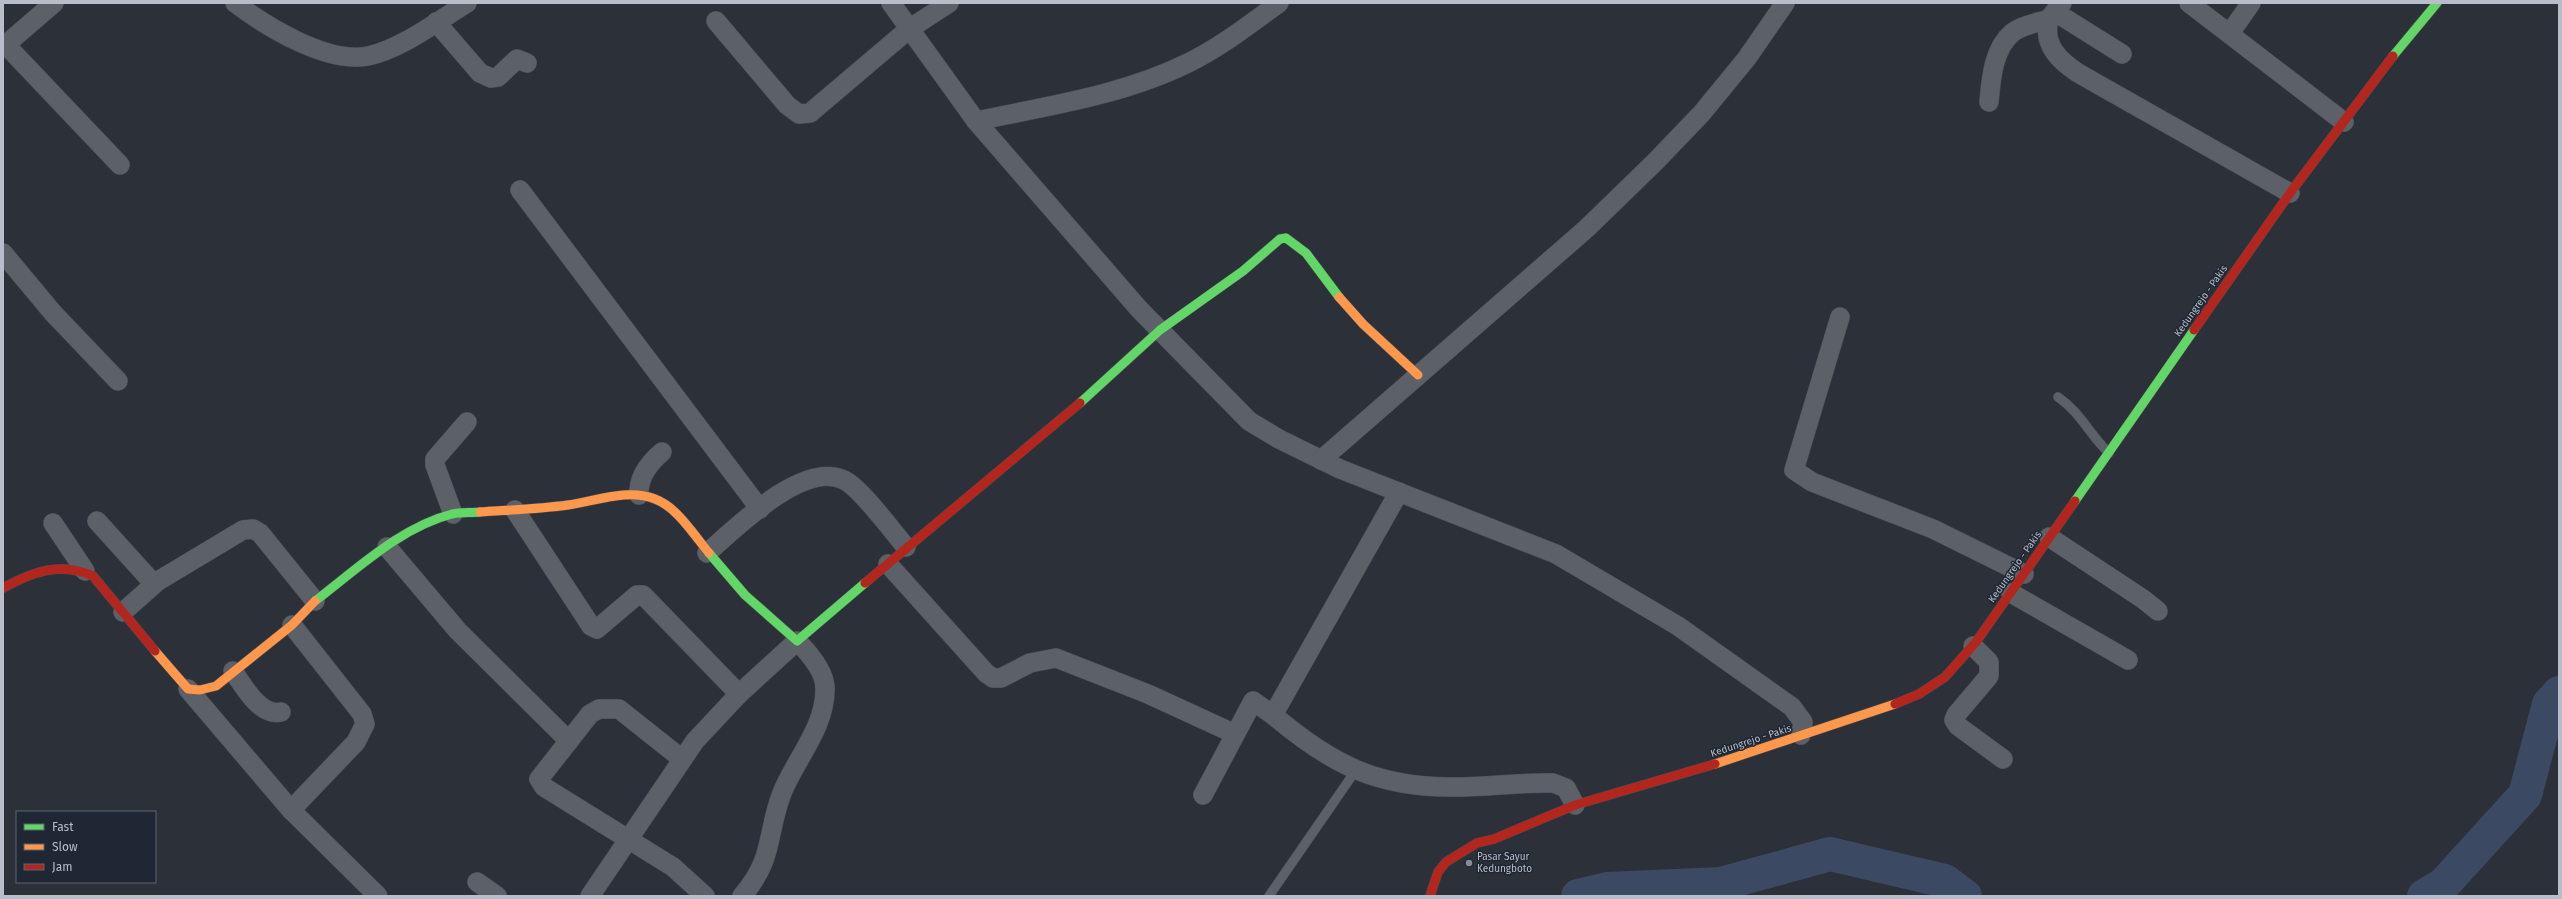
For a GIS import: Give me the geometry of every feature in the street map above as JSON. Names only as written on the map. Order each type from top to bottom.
[{"type":"street","points":[[54,3],[5,46],[120,165]]},
{"type":"street","points":[[236,3],[299,41],[327,53],[350,57],[369,56],[388,49],[467,3]]},
{"type":"street","points":[[891,3],[976,121],[1139,309],[1249,421],[1330,464],[1556,554],[1678,626],[1792,707],[1803,722],[1802,736]]},
{"type":"street","points":[[716,21],[787,105],[799,114],[810,113],[909,29],[949,3]]},
{"type":"street","points":[[976,121],[1100,94],[1158,77],[1191,62],[1226,42],[1279,3]]},
{"type":"street","points":[[1330,464],[1418,375],[1586,229],[1655,162],[1702,113],[1747,58],[1785,3]]},
{"type":"street","points":[[2189,3],[2344,122]]},
{"type":"street","points":[[2230,33],[2251,3]]},
{"type":"street","name":"Kedungrejo - Pakis","points":[[1430,896],[1438,872],[1446,862],[1460,852],[1575,805],[1703,768],[1862,717],[1919,694],[1945,677],[1973,646],[2011,593],[2290,193],[2405,41],[2437,3]]},
{"type":"street","points":[[2056,11],[2122,54]]},
{"type":"street","points":[[1989,102],[1995,64],[2006,39],[2023,27],[2056,11]]},
{"type":"street","points":[[2056,11],[2050,42],[2054,54],[2063,62],[2085,77],[2290,193]]},
{"type":"street","points":[[436,22],[480,73],[486,77],[498,77],[517,59],[527,63]]},
{"type":"street","points":[[520,190],[760,509]]},
{"type":"street","points":[[590,896],[682,760],[700,736],[739,694],[797,641],[906,547],[1082,402],[1160,330],[1244,271],[1276,243],[1286,238],[1298,246],[1324,275],[1356,317],[1403,358],[1418,375]]},
{"type":"street","points":[[3,253],[50,310],[118,381]]},
{"type":"street","points":[[1840,317],[1794,470],[1812,482],[1933,528],[2024,574]]},
{"type":"street","points":[[453,514],[435,465],[435,459],[467,422]]},
{"type":"street","points":[[639,495],[639,487],[645,470],[662,452]]},
{"type":"street","points":[[707,553],[773,499],[810,478],[830,475],[845,480],[856,490],[906,547]]},
{"type":"street","points":[[1273,715],[1399,492]]},
{"type":"street","points":[[188,688],[200,690],[216,686],[292,625],[315,601],[387,547],[417,528],[453,514],[515,510],[639,495],[665,503],[707,553],[750,600],[797,641],[818,667],[826,690],[819,719],[782,794],[762,869],[742,896]]},
{"type":"street","points":[[515,510],[591,626],[597,629],[637,595],[643,595],[739,694]]},
{"type":"street","points":[[97,521],[154,584]]},
{"type":"street","points":[[53,523],[85,571]]},
{"type":"street","points":[[123,612],[154,584],[243,530],[252,529],[260,533],[315,601]]},
{"type":"street","points":[[2049,537],[2143,599],[2158,611]]},
{"type":"street","points":[[387,547],[458,631],[569,741]]},
{"type":"street","points":[[888,564],[986,673],[993,678],[1001,678],[1030,663],[1046,658],[1056,658],[1148,694],[1235,734]]},
{"type":"street","points":[[3,588],[54,567],[65,567],[85,571],[93,576],[291,810],[378,896]]},
{"type":"street","points":[[2011,593],[2128,660]]},
{"type":"street","points":[[291,810],[356,742],[365,724],[362,714],[292,625]]},
{"type":"street","points":[[1973,646],[1989,662],[1989,676],[1954,720],[1958,726],[2003,759]]},
{"type":"street","points":[[233,671],[256,702],[271,712],[281,712]]},
{"type":"street","points":[[1203,795],[1253,701],[1273,715],[1302,740],[1356,770],[1390,783],[1418,786],[1455,787],[1552,783],[1566,788],[1575,805]]},
{"type":"street","points":[[682,760],[619,709],[599,709],[590,714],[539,779],[544,787],[673,867],[705,896]]},
{"type":"street","points":[[477,882],[497,896]]},
{"type":"lane","points":[[2058,397],[2082,417],[2094,439],[2109,453]]},
{"type":"lane","points":[[1269,896],[1356,770]]},
{"type":"waterway","points":[[2424,896],[2444,884],[2525,795],[2549,704],[2559,693]]},
{"type":"waterway","points":[[1578,896],[1607,889],[1721,884],[1830,854],[1945,881],[1965,896]]},
{"type":"traffic: fast","points":[[2393,56],[2437,3]]},
{"type":"traffic: fast","points":[[1080,403],[1160,330],[1243,271],[1280,239],[1286,238],[1306,253],[1339,297]]},
{"type":"traffic: fast","points":[[2075,501],[2194,330]]},
{"type":"traffic: fast","points":[[315,601],[380,550],[415,529],[433,520],[452,514],[480,512]]},
{"type":"traffic: fast","points":[[709,553],[745,595],[797,641],[865,583]]},
{"type":"traffic: slow","points":[[1339,297],[1363,324],[1418,375]]},
{"type":"traffic: slow","points":[[480,512],[557,506],[612,496],[645,496],[655,499],[671,508],[685,522],[709,553]]},
{"type":"traffic: slow","points":[[155,651],[188,689],[200,690],[216,686],[292,625],[315,601]]},
{"type":"traffic: slow","points":[[1715,764],[1895,704]]},
{"type":"traffic: jam","points":[[2194,330],[2290,193],[2393,56]]},
{"type":"traffic: jam","points":[[865,583],[1080,403]]},
{"type":"traffic: jam","points":[[1895,704],[1919,694],[1945,677],[1976,642],[2075,501]]},
{"type":"traffic: jam","points":[[3,588],[25,577],[47,570],[70,569],[93,576],[155,651]]},
{"type":"traffic: jam","points":[[1430,896],[1438,872],[1446,862],[1477,843],[1494,839],[1575,805],[1715,764]]},
{"type":"place","name":"Pasar Sayur Kedungboto","points":[[1469,863]]}]
